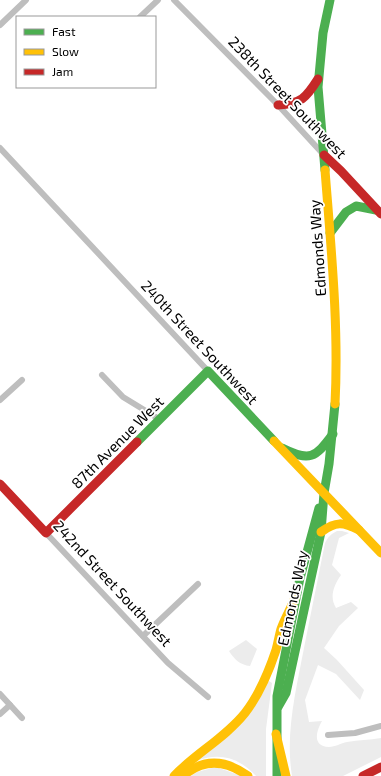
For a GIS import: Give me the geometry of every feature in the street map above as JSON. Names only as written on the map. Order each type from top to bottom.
[{"type":"main road","name":"Edmonds Way","points":[[278,707],[288,688],[321,532],[324,493],[334,433],[337,371],[335,294],[320,121],[318,79],[323,33],[330,0]]},
{"type":"main road","points":[[278,105],[291,105],[306,98],[318,79]]},
{"type":"main road","name":"238th Street Southwest","points":[[324,155],[379,212]]},
{"type":"main road","points":[[330,233],[346,212],[356,206],[379,212]]},
{"type":"main road","name":"87th Avenue West","points":[[46,533],[208,371]]},
{"type":"main road","name":"240th Street Southwest","points":[[208,371],[381,553]]},
{"type":"main road","points":[[282,448],[296,456],[310,457],[322,448],[334,433]]},
{"type":"main road","name":"242nd Street Southwest","points":[[0,484],[46,533]]},
{"type":"main road","name":"Edmonds Way","points":[[277,776],[277,696],[295,598],[312,530],[324,493]]},
{"type":"main road","points":[[321,532],[334,523],[341,522],[359,530]]},
{"type":"main road","points":[[174,776],[188,762],[221,736],[245,712],[256,696],[265,678],[281,630],[295,598]]},
{"type":"main road","points":[[276,734],[286,776]]},
{"type":"main road","points":[[183,776],[196,767],[214,762],[233,766],[242,770],[248,776]]},
{"type":"main road","points":[[363,776],[381,767]]},
{"type":"street","points":[[0,25],[26,0]]},
{"type":"street","points":[[141,16],[158,0]]},
{"type":"street","name":"238th Street Southwest","points":[[174,0],[278,105],[324,155]]},
{"type":"street","name":"240th Street Southwest","points":[[0,148],[208,371]]},
{"type":"street","points":[[102,375],[123,397],[159,419]]},
{"type":"street","points":[[0,400],[22,380]]},
{"type":"street","name":"242nd Street Southwest","points":[[46,533],[168,663],[208,697]]},
{"type":"street","points":[[143,636],[198,584]]},
{"type":"street","points":[[0,694],[22,718]]},
{"type":"street","points":[[0,714],[10,704]]},
{"type":"street","points":[[328,735],[355,733],[381,726]]},
{"type":"shaded area","points":[[337,531],[349,533],[339,538],[332,565],[341,575],[333,591],[334,604],[336,608],[351,602],[358,608],[339,626],[324,648],[364,690],[360,700],[336,674],[318,665],[305,700],[309,722],[322,721],[318,729],[317,737],[320,744],[323,746],[331,747],[347,742],[381,738],[381,757],[343,776],[292,776],[290,744],[292,712],[325,543],[333,533]]},
{"type":"shaded area","points":[[246,640],[257,649],[250,666],[238,661],[229,651]]},
{"type":"shaded area","points":[[269,681],[272,683],[266,729],[266,776],[256,776],[243,765],[229,758],[213,757],[197,761]]},
{"type":"shaded area","points":[[216,767],[242,776],[191,776],[197,772]]},
{"type":"traffic: fast","points":[[325,170],[318,87],[323,33],[330,0]]},
{"type":"traffic: fast","points":[[330,233],[346,212],[356,206],[376,210]]},
{"type":"traffic: fast","points":[[137,442],[208,371],[274,441]]},
{"type":"traffic: fast","points":[[278,707],[286,693],[321,532],[324,493],[329,464],[335,404]]},
{"type":"traffic: fast","points":[[282,448],[299,455],[311,455],[316,453],[333,434]]},
{"type":"traffic: fast","points":[[277,776],[277,696],[300,578],[319,508]]},
{"type":"traffic: slow","points":[[325,170],[335,316],[335,404]]},
{"type":"traffic: slow","points":[[274,441],[381,553]]},
{"type":"traffic: slow","points":[[321,532],[335,524],[344,524],[359,530]]},
{"type":"traffic: slow","points":[[174,776],[229,730],[250,706],[267,674],[276,650],[281,629],[295,598]]},
{"type":"traffic: slow","points":[[276,734],[286,776]]},
{"type":"traffic: slow","points":[[183,776],[199,766],[215,763],[232,767],[248,776]]},
{"type":"traffic: jam","points":[[278,105],[292,103],[302,99],[310,91],[318,79]]},
{"type":"traffic: jam","points":[[324,155],[381,214]]},
{"type":"traffic: jam","points":[[0,484],[46,533],[137,442]]},
{"type":"traffic: jam","points":[[363,776],[381,767]]}]
